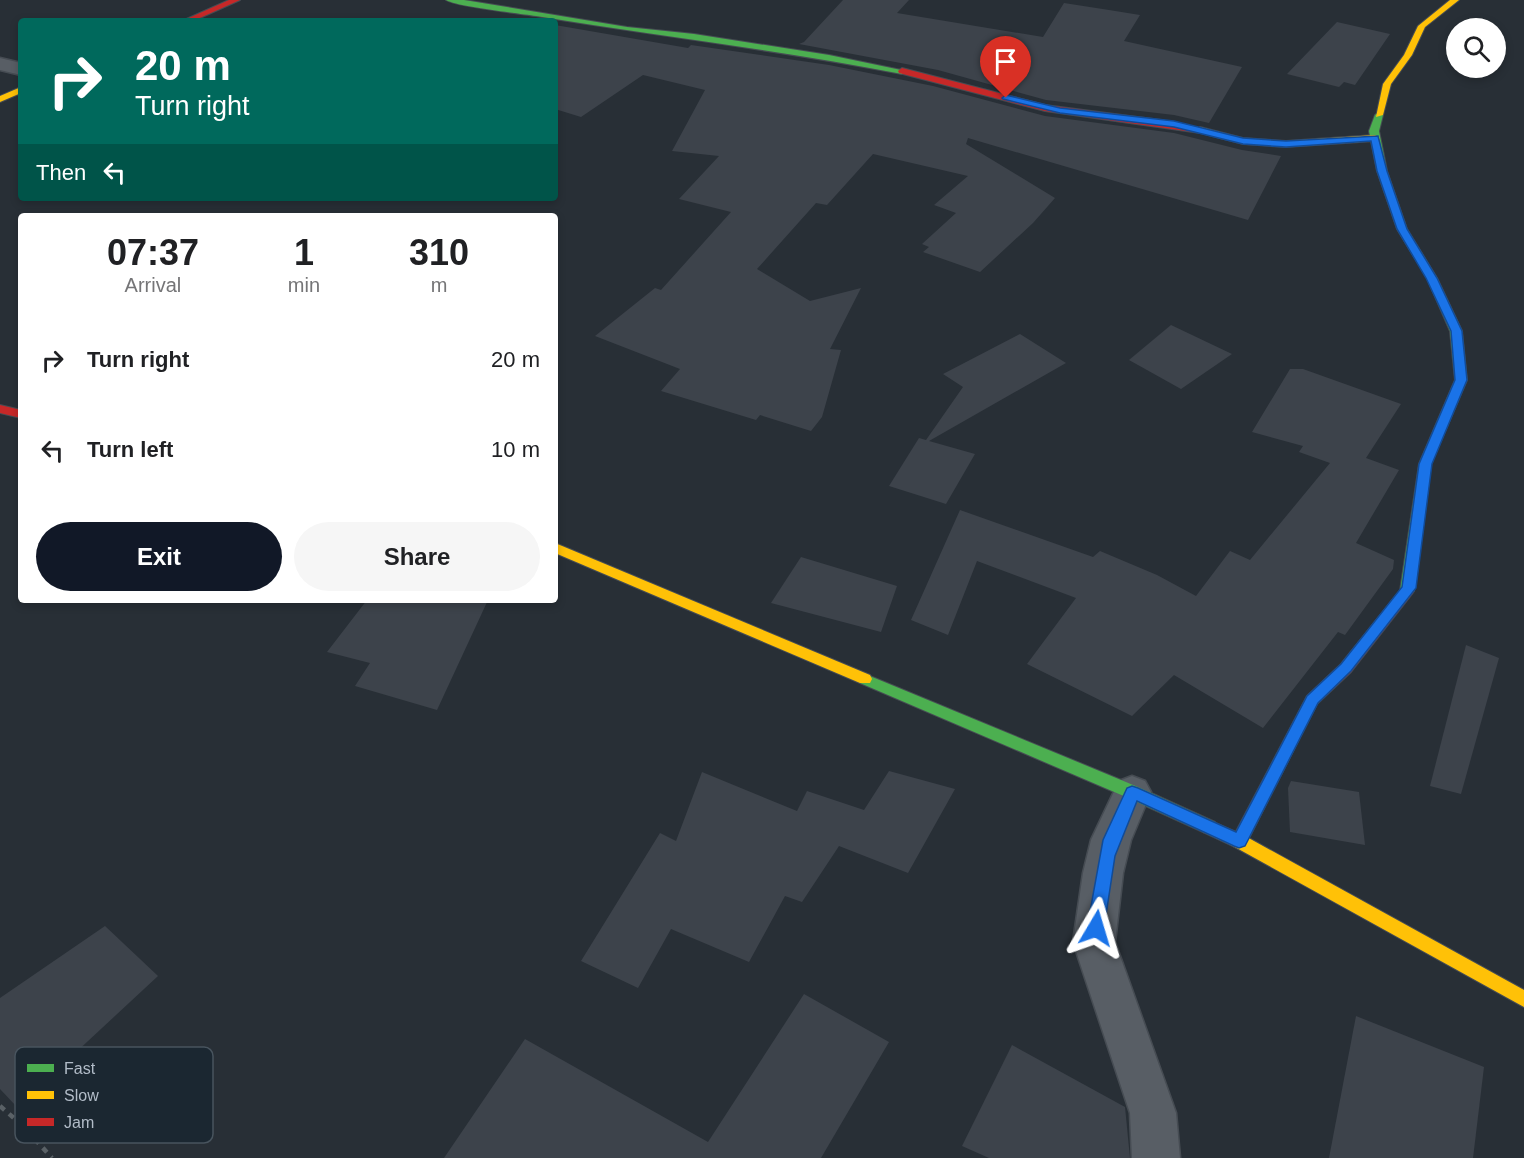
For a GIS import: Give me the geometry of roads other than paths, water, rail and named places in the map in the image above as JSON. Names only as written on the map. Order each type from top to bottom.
[{"type":"street","points":[[193,18],[236,0]]},
{"type":"street","points":[[450,0],[627,29],[694,36],[829,57],[937,78],[1045,108],[1164,122],[1243,141],[1286,144],[1375,138]]},
{"type":"street","points":[[1239,841],[1312,700],[1346,668],[1409,588],[1425,464],[1461,380],[1456,331],[1432,278],[1402,229],[1382,171],[1374,131],[1387,84],[1408,55],[1422,26],[1455,0]]},
{"type":"street","points":[[0,64],[18,68]]},
{"type":"street","points":[[0,99],[18,91]]},
{"type":"street","points":[[0,409],[18,413]]},
{"type":"street","points":[[558,549],[1132,792],[1239,841],[1524,999]]},
{"type":"street","points":[[1132,792],[1112,840],[1103,873],[1094,942],[1153,1113],[1156,1158]]}]
